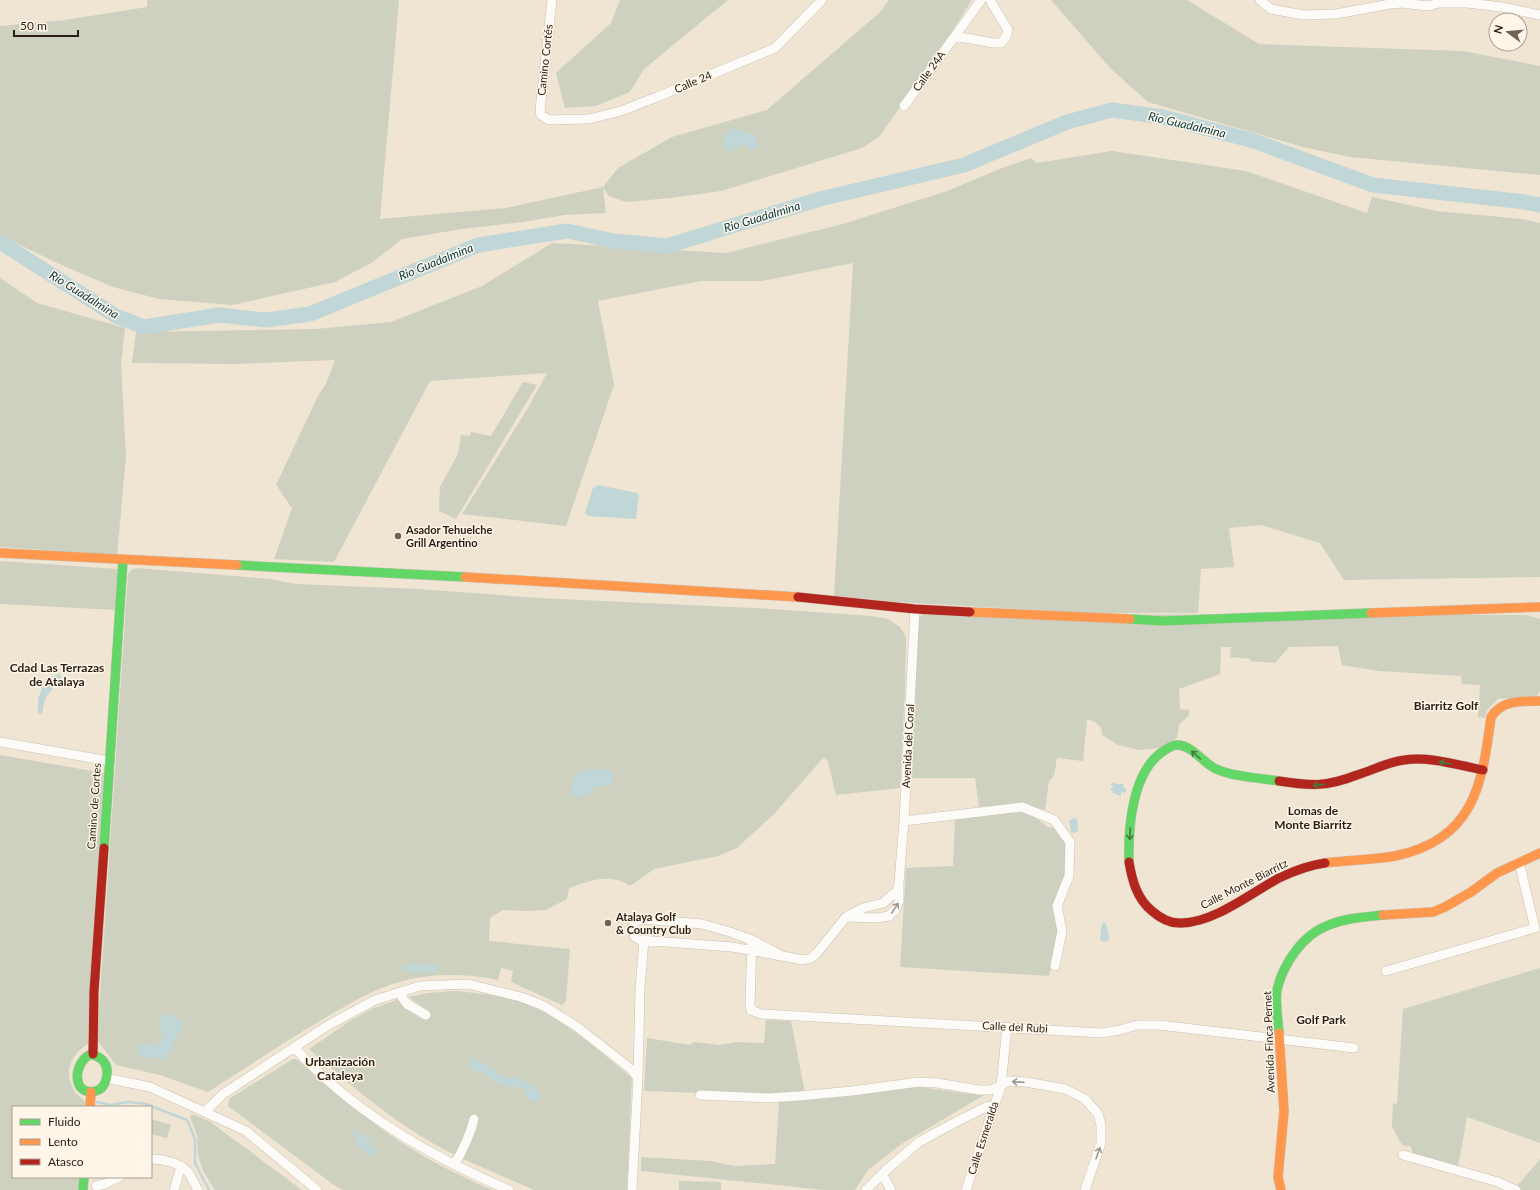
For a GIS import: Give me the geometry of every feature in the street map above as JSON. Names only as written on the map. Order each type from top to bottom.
[{"type":"street","name":"Camino Cortés","points":[[544,118],[541,115],[540,110],[544,29],[552,0]]},
{"type":"street","name":"Calle 24","points":[[544,118],[554,120],[589,119],[621,111],[775,48],[822,0]]},
{"type":"street","name":"Calle 24A","points":[[904,106],[981,0]]},
{"type":"street","points":[[955,36],[993,43],[1001,43],[1006,37],[1008,30],[990,0]]},
{"type":"street","points":[[1260,0],[1271,9],[1303,15],[1336,14],[1396,4],[1428,6],[1439,3],[1466,2],[1502,7],[1540,15]]},
{"type":"street","points":[[0,553],[334,570],[789,596],[915,609],[1163,621],[1540,607]]},
{"type":"street","name":"Camino de Cortes","points":[[93,1054],[94,991],[123,560]]},
{"type":"street","name":"Avenida del Coral","points":[[846,916],[877,918],[889,916],[900,901],[899,882],[904,821],[915,609]]},
{"type":"street","name":"Calle Monte Biarritz","points":[[1484,770],[1415,759],[1393,762],[1363,774],[1335,782],[1305,786],[1230,774],[1216,769],[1202,760],[1189,748],[1181,744],[1174,744],[1151,762],[1143,776],[1135,796],[1130,824],[1129,858],[1132,877],[1138,894],[1148,907],[1166,920],[1185,924],[1197,922],[1302,868],[1321,863],[1374,859],[1400,855],[1425,847],[1444,836],[1460,821],[1473,801],[1484,770],[1491,717],[1494,710],[1500,705],[1507,703],[1540,701]]},
{"type":"street","points":[[0,742],[109,761]]},
{"type":"street","points":[[904,821],[1022,807],[1054,820],[1070,842],[1069,876],[1057,906],[1062,931],[1055,966]]},
{"type":"street","name":"Avenida Finca Pernet","points":[[1281,1190],[1278,1177],[1284,1111],[1277,991],[1291,957],[1304,941],[1328,925],[1361,917],[1433,912],[1445,907],[1497,873],[1540,853]]},
{"type":"street","points":[[1386,971],[1538,927],[1519,862]]},
{"type":"street","points":[[782,956],[752,940],[702,924],[642,919],[634,924],[632,930],[637,939],[732,947],[803,960],[811,958],[817,952],[846,916],[863,908],[883,903],[897,891],[899,882]]},
{"type":"street","points":[[632,1190],[638,1078],[640,994],[644,940]]},
{"type":"street","points":[[751,950],[752,940]]},
{"type":"street","name":"Calle del Rubi","points":[[751,950],[751,1010],[761,1014],[1102,1033],[1137,1025],[1158,1025],[1354,1048]]},
{"type":"street","points":[[205,1112],[223,1094],[327,1026],[375,1000],[420,986],[468,984],[521,996],[544,1006],[576,1026],[631,1069],[638,1078]]},
{"type":"street","points":[[399,993],[407,1004],[426,1015]]},
{"type":"street","name":"Calle Esmeralda","points":[[966,1190],[993,1106],[1001,1086],[1007,1027]]},
{"type":"street","points":[[294,1047],[314,1069],[353,1101],[408,1141],[472,1174],[509,1190]]},
{"type":"street","points":[[93,1054],[102,1058],[106,1065],[106,1078],[103,1086],[98,1091],[91,1092],[84,1090],[79,1085],[77,1078],[80,1061],[85,1056],[93,1054]]},
{"type":"street","points":[[106,1078],[150,1087],[246,1131],[317,1190]]},
{"type":"street","points":[[700,1095],[767,1098],[852,1091],[919,1082],[937,1083],[979,1090],[990,1090],[1001,1086],[1008,1081],[1026,1082],[1065,1089],[1085,1099],[1098,1114],[1101,1125],[1101,1143],[1085,1190]]},
{"type":"street","points":[[90,1106],[91,1092]]},
{"type":"street","points":[[866,1190],[919,1142],[986,1107],[993,1106]]},
{"type":"street","points":[[454,1165],[463,1151],[471,1132],[474,1119]]},
{"type":"street","points":[[1403,1155],[1498,1182],[1516,1190]]},
{"type":"street","points":[[152,1159],[158,1159],[181,1166],[188,1173],[198,1190]]},
{"type":"street","points":[[174,1190],[181,1166]]},
{"type":"street","points":[[882,1174],[891,1190]]},
{"type":"street","points":[[83,1190],[84,1178]]},
{"type":"street","points":[[97,1184],[105,1184],[117,1178]]},
{"type":"green space","points":[[147,0],[399,0],[380,219],[506,208],[603,187],[618,168],[672,137],[767,110],[880,12],[889,0],[972,0],[937,55],[879,137],[862,148],[721,191],[671,198],[626,202],[609,196],[603,188],[606,213],[564,215],[402,239],[373,262],[335,282],[232,305],[159,299],[113,287],[57,263],[0,235],[0,26],[65,20],[147,7]]},
{"type":"green space","points":[[620,0],[728,0],[644,69],[630,92],[596,106],[565,108],[556,73],[611,23]]},
{"type":"green space","points":[[1051,0],[1187,0],[1259,44],[1463,51],[1540,66],[1540,175],[1350,157],[1303,147],[1148,102],[1111,69]]},
{"type":"green space","points":[[1112,151],[1246,171],[1367,213],[1372,197],[1437,211],[1522,219],[1540,223],[1540,577],[1344,580],[1320,543],[1261,525],[1229,528],[1234,567],[1201,569],[1198,613],[1090,613],[897,602],[834,596],[853,263],[762,281],[701,281],[598,301],[614,385],[566,526],[462,514],[528,408],[547,373],[430,381],[334,562],[274,559],[292,508],[276,485],[318,396],[326,384],[335,360],[235,364],[132,363],[136,332],[316,329],[391,322],[482,286],[552,243],[726,253],[843,224],[947,191],[1002,168],[1031,158],[1037,163]]},
{"type":"green space","points":[[0,278],[37,303],[125,328],[121,363],[126,456],[117,555],[0,547]]},
{"type":"green space","points":[[523,382],[537,385],[456,519],[439,511],[440,487],[458,454],[461,435],[470,436],[471,432],[491,436]]},
{"type":"green space","points":[[0,561],[118,569],[116,610],[0,604]]},
{"type":"green space","name":"Atalaya Golf & Country Club","points":[[136,568],[270,579],[296,584],[419,589],[539,598],[772,609],[871,616],[888,619],[900,627],[906,637],[900,788],[836,795],[828,762],[824,757],[773,815],[737,848],[718,856],[654,869],[630,886],[615,879],[600,879],[584,883],[569,888],[567,899],[546,910],[503,910],[490,918],[489,941],[570,949],[566,1001],[562,1005],[511,982],[513,971],[501,968],[498,980],[484,977],[454,975],[439,975],[410,979],[382,988],[352,1002],[208,1092],[160,1075],[116,1065],[97,1040],[128,574],[131,570]]},
{"type":"green space","points":[[923,614],[1527,615],[1540,619],[1540,691],[1537,696],[1498,699],[1487,710],[1485,718],[1478,717],[1480,685],[1462,684],[1461,676],[1379,671],[1342,665],[1338,646],[1289,647],[1275,663],[1250,661],[1250,659],[1230,657],[1231,647],[1221,647],[1220,674],[1179,689],[1180,709],[1189,710],[1189,715],[1179,725],[1177,738],[1159,748],[1139,750],[1118,745],[1102,735],[1101,727],[1095,722],[1087,719],[1083,761],[1057,758],[1054,776],[1049,781],[1045,810],[1026,804],[979,807],[975,778],[909,777],[918,620]]},
{"type":"green space","points":[[0,755],[104,773],[88,1044],[73,1058],[69,1070],[71,1083],[76,1093],[83,1099],[86,1106],[12,1106],[12,1178],[82,1178],[81,1190],[0,1190]]},
{"type":"green space","points":[[1027,812],[1048,827],[1056,828],[1064,838],[1068,851],[1067,865],[1063,881],[1059,937],[1049,976],[900,967],[906,868],[953,866],[955,818]]},
{"type":"green space","points":[[1540,968],[1540,1143],[1467,1117],[1458,1167],[1414,1155],[1410,1146],[1402,1145],[1392,1127],[1393,1103],[1397,1104],[1403,1009]]},
{"type":"green space","points":[[454,991],[498,996],[524,1003],[538,1009],[581,1036],[632,1078],[627,1190],[534,1190],[463,1159],[478,1125],[471,1116],[465,1135],[455,1155],[415,1133],[396,1120],[360,1093],[309,1049],[353,1019],[374,1008],[399,999],[412,1012],[427,1021],[428,1012],[409,997],[427,993]]},
{"type":"green space","points":[[766,1020],[791,1021],[805,1093],[759,1095],[644,1091],[647,1038],[690,1045],[694,1042],[720,1045],[736,1042],[764,1043]]},
{"type":"green space","points":[[293,1059],[296,1059],[354,1107],[399,1141],[443,1167],[492,1190],[343,1190],[334,1185],[228,1106],[230,1098]]},
{"type":"green space","points":[[913,1086],[970,1094],[986,1094],[900,1145],[868,1170],[855,1190],[824,1190],[641,1171],[641,1157],[711,1161],[734,1166],[775,1164],[779,1101],[873,1093]]},
{"type":"green space","points":[[192,1114],[209,1121],[302,1190],[215,1190],[203,1171],[198,1155],[197,1135],[190,1117]]},
{"type":"green space","points":[[152,1119],[171,1125],[167,1138],[152,1134]]},
{"type":"green space","points":[[1540,1159],[1540,1190],[1519,1190],[1517,1186]]},
{"type":"green space","points":[[679,1181],[721,1182],[721,1190],[679,1190]]},
{"type":"shaded area","points":[[734,129],[753,134],[757,142],[757,149],[750,150],[747,146],[741,145],[732,151],[727,151],[723,143],[726,134]]},
{"type":"shaded area","points":[[598,485],[637,493],[639,495],[636,519],[588,516],[585,513],[593,488]]},
{"type":"shaded area","points":[[60,674],[63,682],[56,684],[53,676]]},
{"type":"shaded area","points":[[49,676],[51,676],[54,686],[45,699],[42,714],[38,713],[38,699],[44,682],[48,681]]},
{"type":"shaded area","points":[[592,769],[608,769],[613,772],[614,779],[610,785],[595,787],[588,794],[582,797],[573,796],[571,790],[572,783],[578,774],[582,771]]},
{"type":"shaded area","points":[[1113,782],[1116,784],[1123,784],[1124,788],[1126,788],[1124,793],[1121,792],[1121,796],[1113,793],[1110,789],[1114,787],[1111,785]]},
{"type":"shaded area","points":[[1077,818],[1078,831],[1074,833],[1071,832],[1069,820]]},
{"type":"shaded area","points":[[1105,922],[1109,940],[1105,942],[1100,940],[1102,924]]},
{"type":"shaded area","points":[[403,964],[436,964],[436,973],[403,971]]},
{"type":"shaded area","points":[[169,1014],[178,1018],[183,1026],[173,1044],[172,1049],[163,1059],[160,1060],[154,1057],[144,1058],[138,1055],[137,1051],[142,1043],[153,1046],[160,1041],[162,1035],[160,1020],[165,1015]]},
{"type":"shaded area","points":[[472,1058],[478,1059],[479,1062],[491,1067],[490,1069],[509,1079],[510,1077],[515,1079],[517,1077],[534,1087],[542,1095],[539,1101],[530,1100],[523,1088],[505,1086],[493,1081],[482,1071],[472,1071],[469,1064]]},
{"type":"shaded area","points":[[356,1131],[372,1141],[370,1145],[377,1149],[372,1157],[355,1143],[358,1138],[353,1135]]},
{"type":"waterway","name":"Rio Guadalmina","points":[[0,242],[116,316],[144,327],[219,315],[266,320],[310,314],[478,245],[567,231],[614,241],[667,246],[820,199],[964,165],[1067,122],[1112,110],[1163,117],[1254,141],[1373,185],[1540,205]]},
{"type":"waterway","points":[[97,1102],[111,1105],[128,1102],[151,1106]]},
{"type":"waterway","points":[[152,1106],[187,1120],[195,1139],[195,1163],[209,1190]]},
{"type":"traffic: fast","points":[[104,848],[123,560]]},
{"type":"traffic: fast","points":[[237,565],[465,577]]},
{"type":"traffic: fast","points":[[1130,619],[1163,621],[1371,613]]},
{"type":"traffic: fast","points":[[1129,862],[1131,818],[1138,787],[1144,773],[1152,761],[1170,747],[1178,745],[1188,748],[1211,766],[1223,772],[1239,776],[1279,781]]},
{"type":"traffic: fast","points":[[1279,1033],[1276,1005],[1277,990],[1289,960],[1303,943],[1311,935],[1329,925],[1356,918],[1383,915]]},
{"type":"traffic: fast","points":[[91,1054],[103,1060],[106,1065],[107,1074],[105,1083],[100,1089],[88,1092],[82,1089],[77,1078],[80,1064],[91,1054]]},
{"type":"traffic: fast","points":[[83,1190],[84,1178]]},
{"type":"traffic: slow","points":[[0,553],[237,565]]},
{"type":"traffic: slow","points":[[465,577],[798,597]]},
{"type":"traffic: slow","points":[[1371,613],[1540,607]]},
{"type":"traffic: slow","points":[[970,612],[1130,619]]},
{"type":"traffic: slow","points":[[1325,863],[1395,856],[1421,848],[1442,837],[1458,823],[1469,806],[1478,787],[1488,742],[1491,717],[1495,711],[1506,704],[1540,701]]},
{"type":"traffic: slow","points":[[1383,915],[1433,912],[1471,892],[1497,873],[1540,853]]},
{"type":"traffic: slow","points":[[1279,1033],[1284,1111],[1278,1177],[1281,1190]]},
{"type":"traffic: slow","points":[[90,1106],[91,1092]]},
{"type":"traffic: jam","points":[[798,597],[915,609],[970,612]]},
{"type":"traffic: jam","points":[[1279,781],[1300,784],[1336,782],[1392,762],[1414,759],[1434,760],[1483,770]]},
{"type":"traffic: jam","points":[[93,1054],[94,991],[104,848]]},
{"type":"traffic: jam","points":[[1129,862],[1136,889],[1142,901],[1159,916],[1166,920],[1178,923],[1207,918],[1232,906],[1279,878],[1313,865],[1325,863]]},
{"type":"place","name":"Asador Tehuelche Grill Argentino","points":[[398,536]]},
{"type":"place","name":"Atalaya Golf & Country Club","points":[[608,923]]},
{"type":"district","name":"Cdad Las Terrazas de Atalaya","points":[[57,675]]},
{"type":"district","name":"Biarritz Golf","points":[[1446,706]]},
{"type":"district","name":"Lomas de Monte Biarritz","points":[[1313,818]]},
{"type":"district","name":"Golf Park","points":[[1321,1020]]},
{"type":"district","name":"Urbanización Cataleya","points":[[340,1069]]}]
